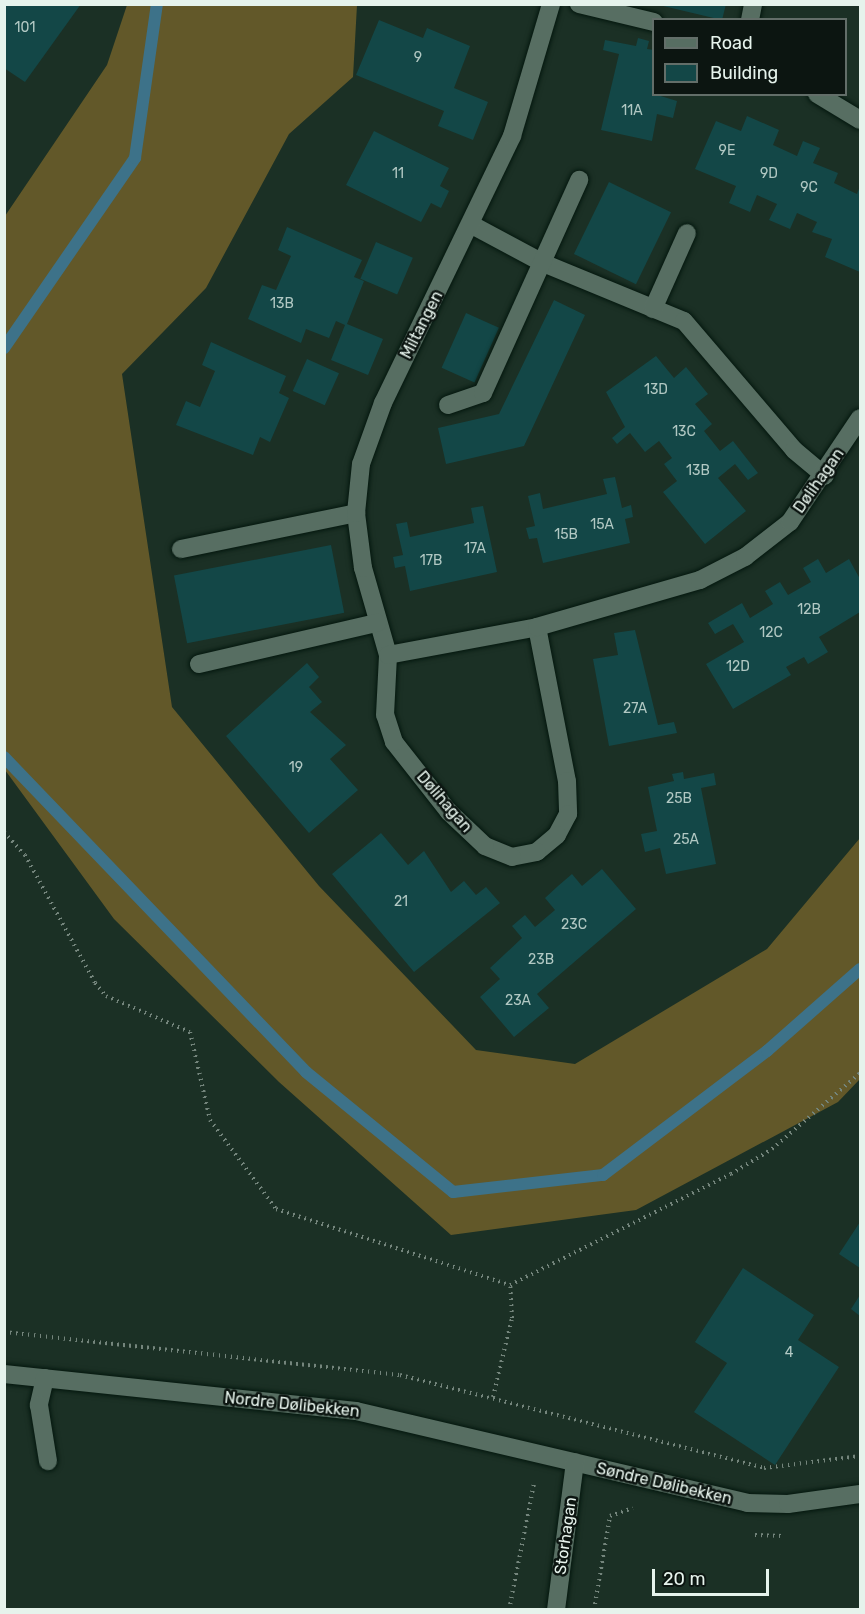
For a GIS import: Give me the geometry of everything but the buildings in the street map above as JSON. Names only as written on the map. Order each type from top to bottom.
[{"type":"street","name":"Miltangen","points":[[388,655],[377,623],[356,513],[361,464],[382,403],[472,225],[512,136],[551,4]]},
{"type":"street","points":[[579,4],[622,10],[652,21]]},
{"type":"street","points":[[820,96],[861,120]]},
{"type":"street","points":[[448,405],[483,393],[579,180]]},
{"type":"street","points":[[472,225],[543,263],[653,309],[699,332],[794,450],[825,476]]},
{"type":"street","points":[[653,309],[687,233]]},
{"type":"street","name":"Dølihagan","points":[[537,627],[568,814],[557,835],[537,852],[512,857],[485,846],[449,812],[394,742],[385,715],[388,655],[537,627],[644,600],[745,557],[790,522],[825,476],[861,418]]},
{"type":"street","points":[[181,549],[356,513]]},
{"type":"street","points":[[199,664],[377,623]]},
{"type":"street","name":"Nordre Dølibekken","points":[[4,1374],[356,1411],[575,1462]]},
{"type":"street","points":[[45,1378],[39,1405],[48,1461]]},
{"type":"street","name":"Søndre Dølibekken","points":[[575,1462],[747,1503],[788,1504],[861,1494]]},
{"type":"street","name":"Storhagan","points":[[556,1610],[575,1462]]},
{"type":"path","points":[[4,832],[25,855],[94,983],[106,996],[190,1032],[210,1120],[276,1209],[510,1285],[731,1174],[772,1149],[861,1073]]},
{"type":"path","points":[[493,1397],[512,1318],[510,1285]]},
{"type":"path","points":[[4,1332],[400,1375],[764,1468],[861,1456]]},
{"type":"path","points":[[509,1610],[527,1507]]},
{"type":"path","points":[[594,1610],[610,1516]]},
{"type":"shaded area","points":[[127,5],[357,5],[353,77],[289,134],[206,288],[122,374],[172,707],[319,886],[476,1050],[575,1064],[767,949],[860,838],[860,1079],[838,1102],[636,1210],[451,1235],[279,1082],[114,919],[5,770],[5,216],[107,65]]},
{"type":"waterway","points":[[4,348],[135,158],[157,4]]},
{"type":"waterway","points":[[4,757],[306,1072],[453,1192],[603,1175],[767,1051],[860,969]]}]
